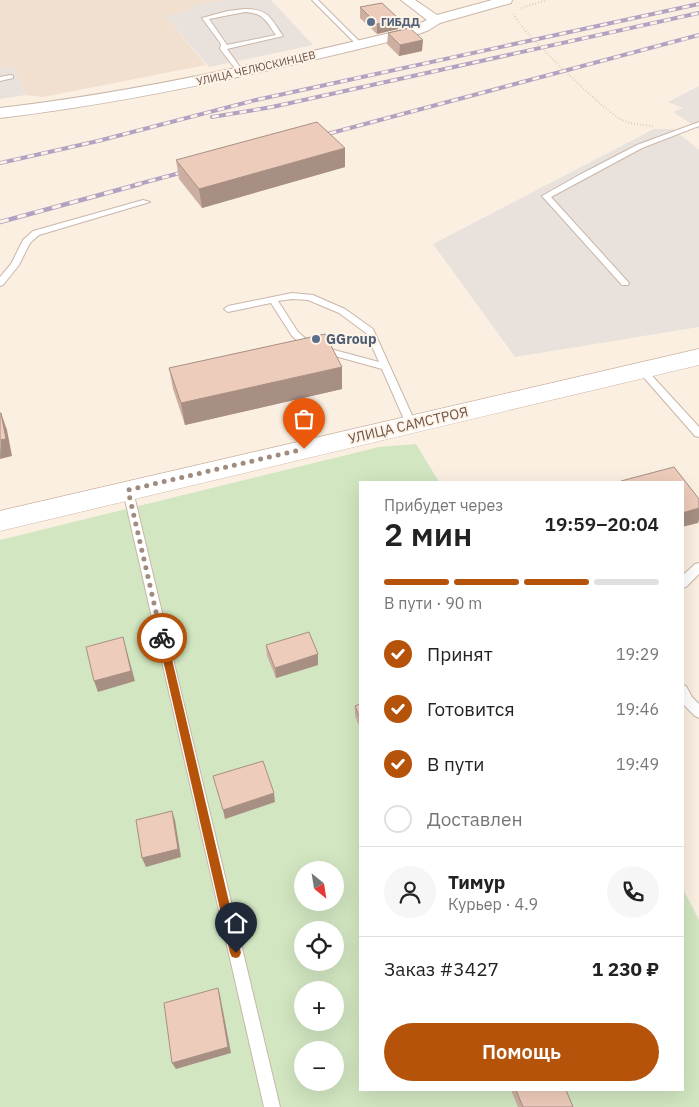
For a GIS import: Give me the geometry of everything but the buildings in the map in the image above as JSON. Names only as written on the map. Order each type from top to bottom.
[{"type":"street","points":[[407,0],[434,20]]},
{"type":"street","name":"УЛИЦА ЧЕЛЮСКИНЦЕВ","points":[[0,114],[133,95],[240,71],[419,29],[434,20],[506,0]]},
{"type":"street","name":"УЛИЦА САМСТРОЯ","points":[[0,521],[699,356]]},
{"type":"lane","points":[[315,0],[359,44]]},
{"type":"lane","points":[[224,48],[280,36],[266,16],[259,11],[245,10],[204,18],[224,44],[224,48],[240,71]]},
{"type":"lane","points":[[0,79],[10,77]]},
{"type":"lane","points":[[625,283],[546,196],[630,149],[699,124]]},
{"type":"lane","points":[[0,283],[15,265],[26,242],[36,233],[146,202]]},
{"type":"lane","points":[[228,309],[292,296],[310,297],[342,311],[370,331],[411,424]]},
{"type":"lane","points":[[273,300],[295,334],[309,346],[327,349],[387,367]]},
{"type":"lane","points":[[642,370],[699,433]]},
{"type":"lane","points":[[128,490],[272,1107]]},
{"type":"lane","points":[[684,582],[699,567]]},
{"type":"lane","points":[[684,694],[688,701],[699,712]]},
{"type":"path","points":[[547,0],[522,7],[513,15],[568,73],[606,108],[631,124],[678,127],[681,129]]},
{"type":"shaded area","points":[[0,0],[226,0],[188,7],[191,11],[165,16],[206,65],[43,97],[26,95],[13,66],[0,69]]},
{"type":"shaded area","points":[[226,0],[271,0],[313,45],[209,67],[165,16],[191,11],[188,7]]},
{"type":"shaded area","points":[[13,66],[26,95],[0,99],[0,69]]},
{"type":"shaded area","points":[[699,86],[699,129],[673,112],[683,108],[668,102]]},
{"type":"shaded area","points":[[654,129],[673,129],[699,150],[699,327],[515,357],[433,244]]},
{"type":"green space","points":[[416,444],[438,481],[359,481],[359,1091],[684,1091],[684,891],[699,920],[699,1107],[0,1107],[0,540],[379,447]]},
{"type":"railway","points":[[0,163],[98,141],[256,100],[699,4]]},
{"type":"railway","points":[[212,117],[272,107],[699,13]]},
{"type":"railway","points":[[316,137],[699,35]]},
{"type":"railway","points":[[135,185],[191,170]]},
{"type":"railway","points":[[0,222],[140,184]]},
{"type":"way so far","points":[[162,638],[128,490],[304,449]]},
{"type":"place","name":"ГИБДД","points":[[371,22]]},
{"type":"place","name":"GGroup","points":[[316,339]]},
{"type":"route","points":[[162,638],[236,953]]}]
